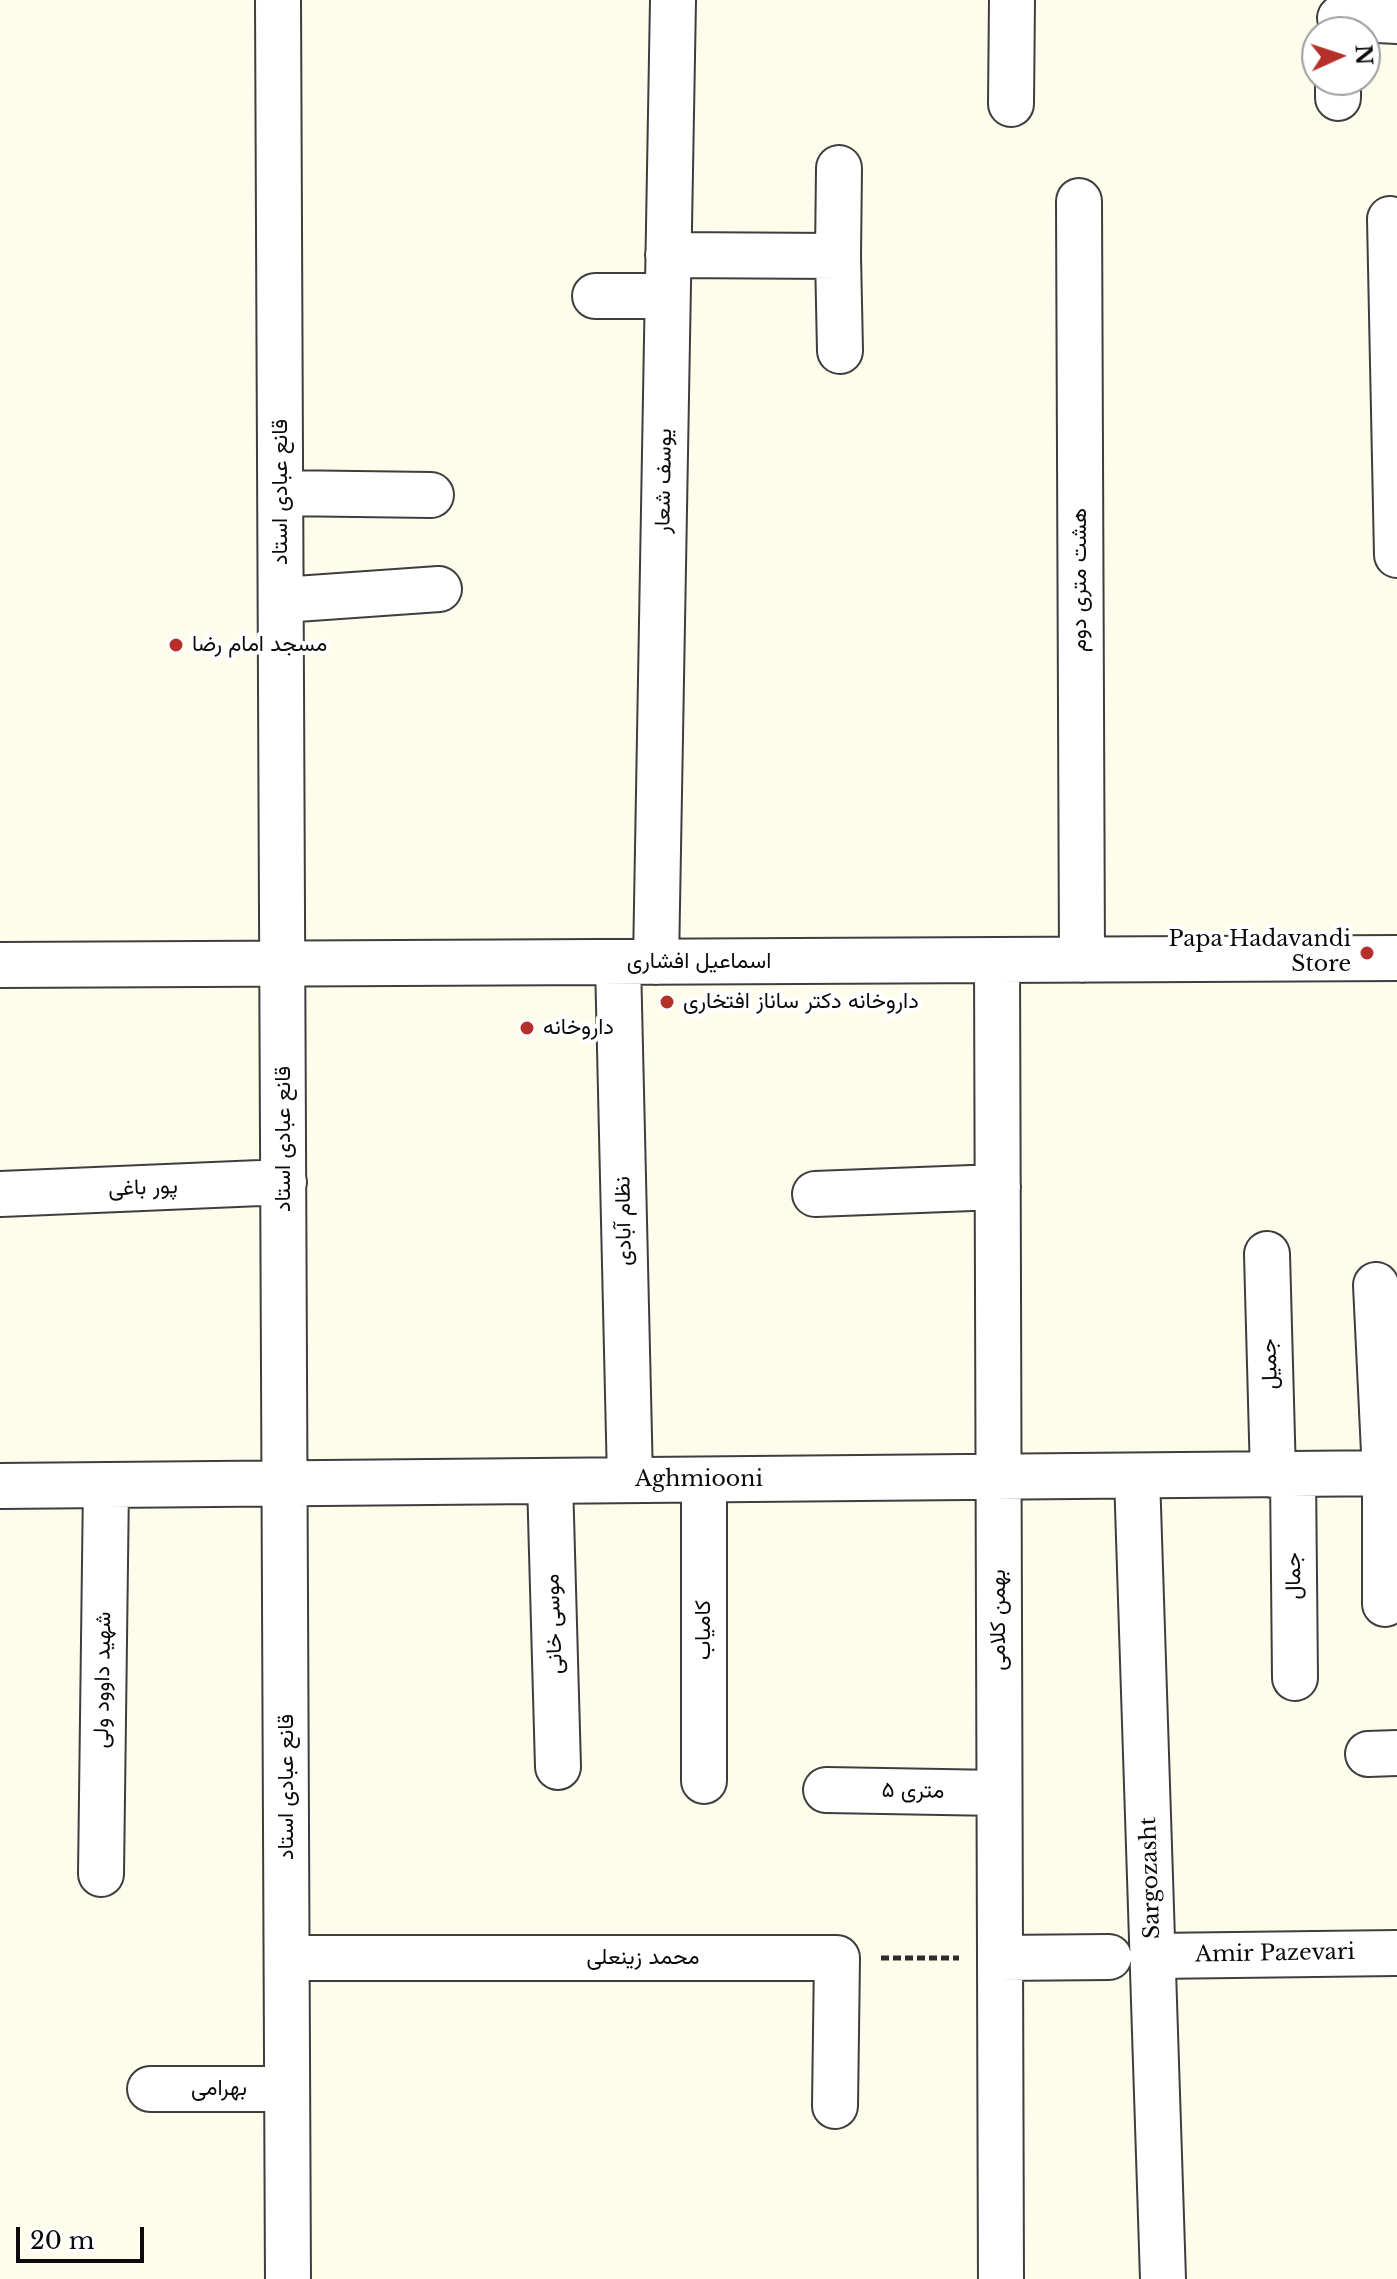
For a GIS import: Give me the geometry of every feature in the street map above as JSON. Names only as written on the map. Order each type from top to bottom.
[{"type":"street","name":"قانع عبادی استاد","points":[[278,0],[288,2279]]},
{"type":"street","name":"یوسف شعار","points":[[637,962],[668,275],[673,0]]},
{"type":"street","points":[[1011,104],[1012,0]]},
{"type":"street","points":[[839,168],[840,351]]},
{"type":"street","name":"هشت متری دوم","points":[[1079,201],[1082,960]]},
{"type":"street","points":[[1390,219],[1397,555]]},
{"type":"street","points":[[595,296],[668,275],[838,256]]},
{"type":"street","points":[[281,493],[431,495]]},
{"type":"street","points":[[282,600],[439,589]]},
{"type":"street","name":"اسماعیل افشاری","points":[[0,965],[1397,958]]},
{"type":"street","name":"بهمن کلامی","points":[[997,960],[1001,2279]]},
{"type":"street","name":"نظام آبادی","points":[[630,1480],[637,962]]},
{"type":"street","name":"پور باغی","points":[[1,1194],[284,1182]]},
{"type":"street","points":[[815,1194],[998,1187]]},
{"type":"street","name":"جمیل","points":[[1267,1254],[1283,1475]]},
{"type":"street","points":[[1376,1285],[1391,1473],[1385,1604]]},
{"type":"street","name":"Aghmiooni","points":[[0,1486],[1391,1473]]},
{"type":"street","name":"جمال","points":[[1283,1475],[1295,1678]]},
{"type":"street","name":"Sargozasht","points":[[1137,1476],[1163,2279]]},
{"type":"street","name":"کامیاب","points":[[704,1480],[704,1781]]},
{"type":"street","name":"موسی خانی","points":[[550,1481],[558,1767]]},
{"type":"street","name":"شهید داوود ولی","points":[[101,1874],[106,1485]]},
{"type":"street","name":"۵ متری","points":[[826,1790],[999,1793]]},
{"type":"street","name":"Amir Pazevari","points":[[1153,1956],[1397,1953]]},
{"type":"street","points":[[1000,1958],[1109,1957]]},
{"type":"street","name":"محمد زینعلی","points":[[287,1958],[837,1958]]},
{"type":"street","points":[[835,2106],[837,1958]]},
{"type":"street","name":"بهرامی","points":[[150,2089],[287,2089]]},
{"type":"path","points":[[837,1958],[1000,1958]]},
{"type":"place","name":"مسجد امام رضا","points":[[176,645]]},
{"type":"place","name":"Papa Hadavandi Store","points":[[1367,953]]},
{"type":"place","name":"داروخانه دكتر ساناز افتخارى","points":[[667,1002]]},
{"type":"place","name":"داروخانه","points":[[527,1028]]}]
